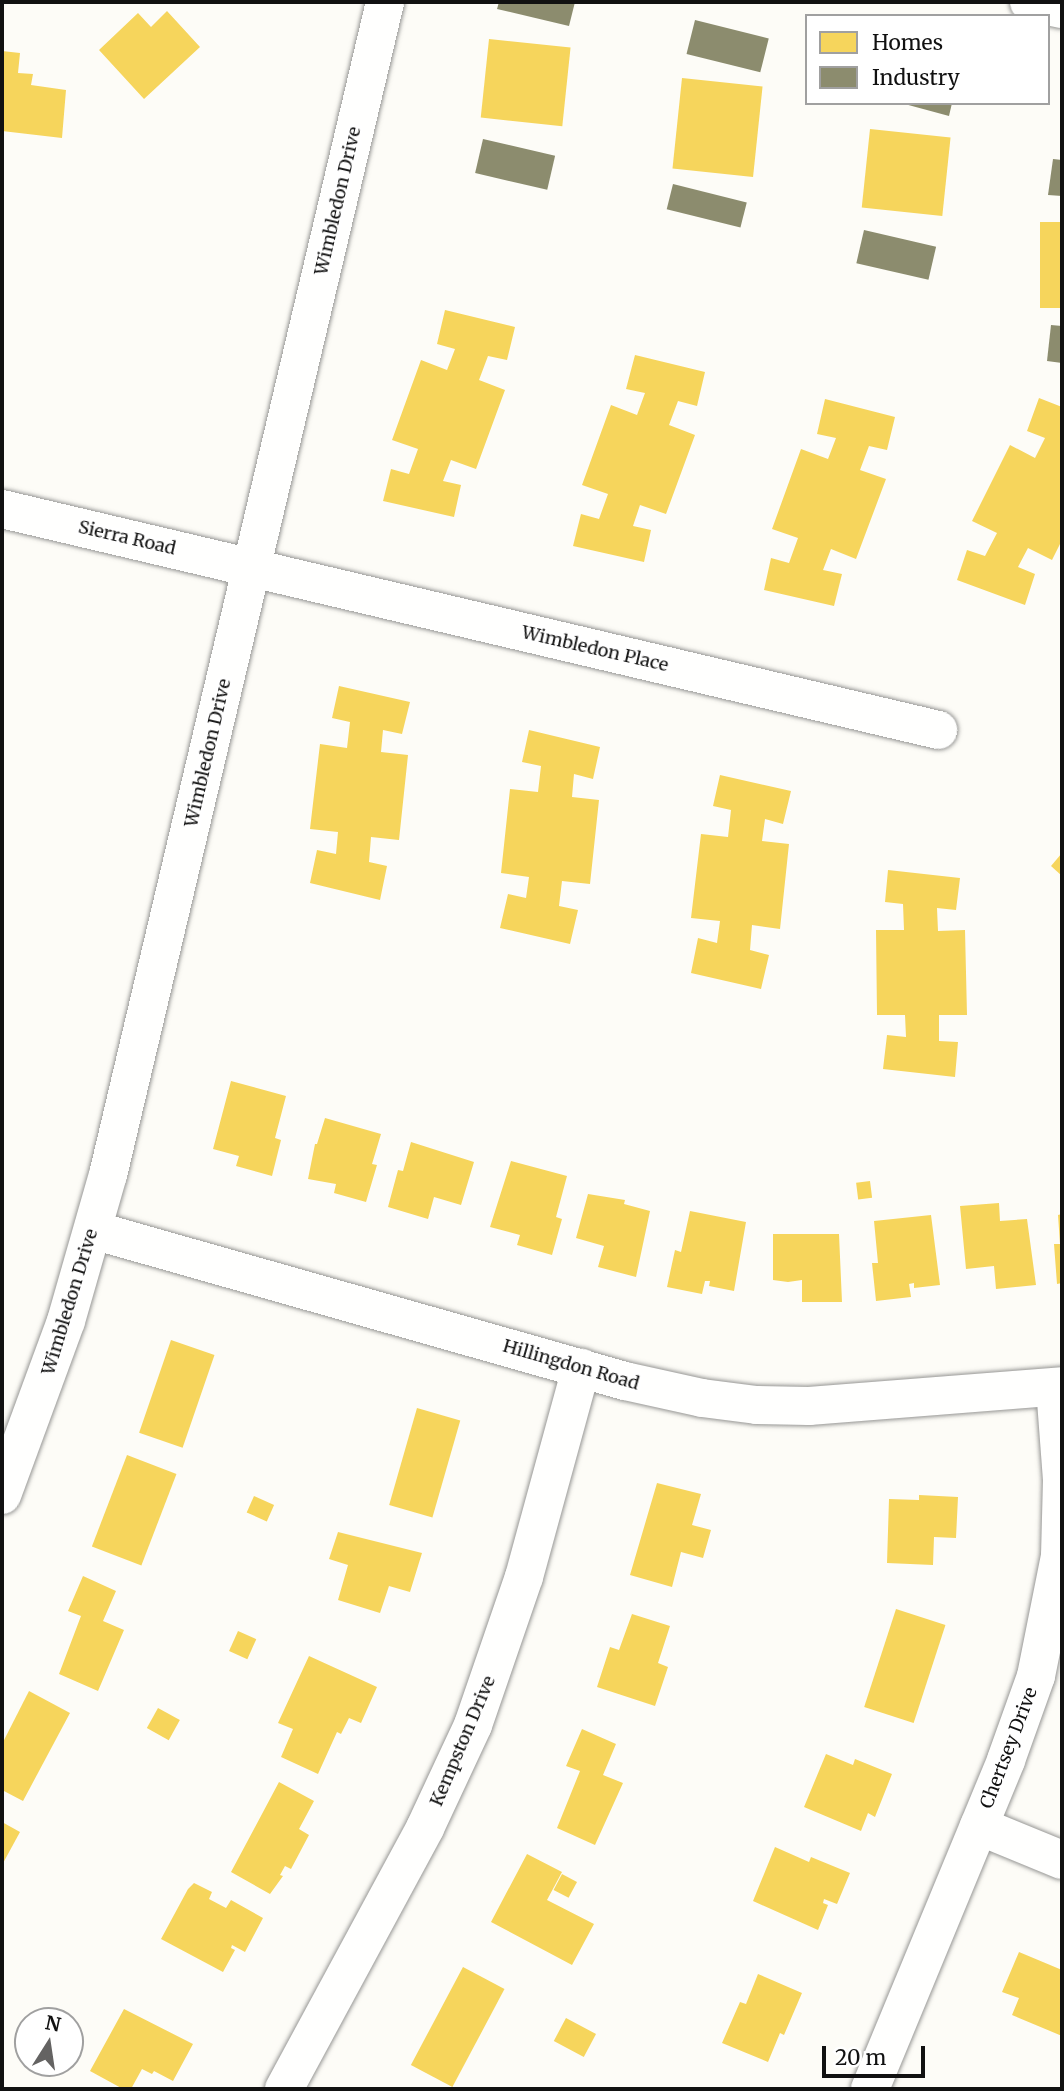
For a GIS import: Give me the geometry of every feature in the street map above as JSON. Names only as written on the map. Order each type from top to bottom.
[{"type":"street","name":"Wimbledon Drive","points":[[2,1495],[58,1345],[93,1230],[385,2]]},
{"type":"street","points":[[1029,2],[1062,9]]},
{"type":"street","name":"Sierra Road","points":[[2,509],[251,568]]},
{"type":"street","name":"Wimbledon Place","points":[[251,568],[939,730]]},
{"type":"street","name":"Hillingdon Road","points":[[93,1230],[581,1368],[686,1395],[774,1405],[850,1404],[1059,1387]]},
{"type":"street","name":"Kempston Drive","points":[[284,2089],[425,1828],[472,1725],[512,1617],[581,1368]]},
{"type":"street","name":"Chertsey Drive","points":[[870,2089],[979,1826],[1034,1683],[1056,1587],[1062,1496],[1059,1387]]},
{"type":"street","points":[[979,1826],[1062,1860]]},
{"type":"building: Homes","points":[[167,11],[200,47],[144,99],[99,50],[138,13],[151,27]]},
{"type":"building: Homes","points":[[489,39],[571,48],[562,126],[481,118]]},
{"type":"building: Homes","points":[[2,51],[20,53],[18,73],[33,74],[31,85],[66,90],[62,138],[2,131]]},
{"type":"building: Homes","points":[[682,78],[763,86],[753,177],[672,169]]},
{"type":"building: Homes","points":[[870,129],[951,137],[942,216],[862,208]]},
{"type":"building: Homes","points":[[1040,222],[1062,222],[1062,308],[1040,308]]},
{"type":"building: Homes","points":[[445,310],[515,327],[507,360],[488,356],[479,380],[505,390],[476,469],[451,460],[443,481],[461,485],[454,517],[383,501],[391,469],[409,474],[418,449],[392,440],[421,360],[447,370],[455,349],[437,344]]},
{"type":"building: Homes","points":[[635,355],[705,372],[697,406],[678,401],[669,425],[695,435],[666,514],[640,505],[633,526],[651,530],[644,562],[573,546],[581,514],[599,519],[608,494],[582,485],[611,405],[637,415],[645,393],[626,389]]},
{"type":"building: Homes","points":[[1039,398],[1062,407],[1062,540],[1052,560],[1028,548],[1018,567],[1035,574],[1025,605],[957,580],[967,550],[985,556],[997,533],[972,521],[1010,445],[1035,458],[1045,438],[1027,431]]},
{"type":"building: Homes","points":[[825,399],[895,417],[887,450],[869,446],[860,470],[886,479],[856,559],[831,549],[823,570],[842,574],[834,606],[764,590],[771,558],[789,563],[798,538],[772,529],[801,449],[828,459],[836,438],[817,434]]},
{"type":"building: Homes","points":[[339,686],[410,702],[402,734],[383,730],[381,752],[408,755],[399,840],[371,837],[369,862],[387,866],[380,900],[310,883],[317,850],[336,854],[338,832],[310,829],[320,744],[347,748],[350,722],[332,718]]},
{"type":"building: Homes","points":[[529,730],[600,747],[593,779],[574,774],[572,797],[599,800],[590,884],[562,881],[559,906],[578,910],[570,944],[500,928],[508,894],[526,898],[529,877],[501,873],[510,789],[538,792],[541,766],[522,762]]},
{"type":"building: Homes","points":[[720,775],[791,791],[783,824],[765,819],[762,841],[789,844],[780,929],[752,925],[750,950],[769,955],[761,989],[691,973],[698,938],[717,943],[720,921],[691,918],[701,834],[728,837],[731,810],[713,806]]},
{"type":"building: Homes","points":[[1062,853],[1062,876],[1051,866]]},
{"type":"building: Homes","points":[[888,870],[960,878],[956,910],[937,908],[938,931],[965,930],[967,1015],[939,1015],[939,1041],[958,1042],[955,1077],[883,1069],[887,1035],[906,1037],[905,1015],[877,1015],[876,930],[904,930],[903,904],[885,902]]},
{"type":"building: Homes","points":[[231,1081],[286,1096],[275,1138],[281,1140],[272,1176],[236,1166],[239,1156],[213,1149]]},
{"type":"building: Homes","points":[[325,1118],[381,1134],[372,1164],[377,1165],[366,1202],[334,1193],[336,1184],[308,1179],[315,1144]]},
{"type":"building: Homes","points":[[411,1142],[474,1162],[461,1205],[434,1197],[428,1219],[388,1207],[398,1170],[403,1171]]},
{"type":"building: Homes","points":[[511,1161],[567,1176],[556,1217],[562,1219],[552,1255],[517,1245],[520,1235],[490,1227]]},
{"type":"building: Homes","points":[[870,1181],[872,1198],[858,1200],[856,1183]]},
{"type":"building: Homes","points":[[588,1194],[625,1200],[624,1204],[650,1211],[636,1277],[598,1267],[604,1246],[576,1238]]},
{"type":"building: Homes","points":[[999,1203],[1000,1221],[1027,1219],[1036,1285],[996,1289],[994,1266],[966,1269],[960,1206]]},
{"type":"building: Homes","points":[[690,1211],[746,1222],[734,1291],[709,1286],[710,1281],[705,1281],[702,1294],[667,1287],[675,1250],[681,1252]]},
{"type":"building: Homes","points":[[1062,1214],[1062,1283],[1057,1284],[1054,1244],[1060,1244],[1058,1215]]},
{"type":"building: Homes","points":[[931,1215],[940,1285],[914,1288],[914,1283],[909,1284],[911,1297],[876,1301],[872,1263],[878,1263],[874,1221]]},
{"type":"building: Homes","points":[[773,1234],[839,1234],[842,1302],[802,1302],[802,1280],[773,1280]]},
{"type":"building: Homes","points":[[171,1340],[214,1355],[183,1448],[139,1433]]},
{"type":"building: Homes","points":[[417,1408],[460,1420],[432,1517],[389,1505]]},
{"type":"building: Homes","points":[[127,1455],[176,1474],[141,1565],[92,1546]]},
{"type":"building: Homes","points":[[657,1483],[701,1494],[692,1525],[711,1530],[703,1558],[681,1552],[672,1587],[630,1575]]},
{"type":"building: Homes","points":[[919,1495],[958,1497],[956,1538],[934,1537],[933,1565],[887,1563],[889,1499],[919,1500]]},
{"type":"building: Homes","points":[[254,1496],[274,1505],[267,1521],[247,1512]]},
{"type":"building: Homes","points":[[338,1532],[422,1553],[410,1592],[389,1586],[380,1613],[338,1600],[348,1565],[329,1559]]},
{"type":"building: Homes","points":[[83,1576],[116,1591],[103,1621],[124,1630],[98,1691],[59,1674],[81,1616],[68,1611]]},
{"type":"building: Homes","points":[[896,1609],[945,1625],[914,1723],[864,1707]]},
{"type":"building: Homes","points":[[632,1614],[670,1626],[658,1663],[668,1667],[655,1706],[597,1687],[610,1647],[619,1650]]},
{"type":"building: Homes","points":[[238,1631],[256,1639],[247,1659],[229,1651]]},
{"type":"building: Homes","points":[[309,1656],[377,1687],[361,1723],[349,1718],[341,1734],[337,1732],[318,1774],[281,1757],[293,1729],[278,1723]]},
{"type":"building: Homes","points":[[29,1691],[70,1713],[23,1801],[2,1790],[2,1744]]},
{"type":"building: Homes","points":[[158,1708],[180,1720],[169,1740],[147,1728]]},
{"type":"building: Homes","points":[[582,1729],[616,1744],[603,1775],[623,1783],[595,1845],[557,1828],[580,1771],[566,1766]]},
{"type":"building: Homes","points":[[826,1754],[853,1765],[855,1759],[892,1774],[875,1817],[868,1813],[861,1831],[804,1807]]},
{"type":"building: Homes","points":[[279,1782],[314,1801],[299,1829],[309,1835],[291,1869],[285,1866],[280,1875],[283,1876],[270,1894],[231,1872]]},
{"type":"building: Homes","points":[[2,1822],[20,1832],[2,1865]]},
{"type":"building: Homes","points":[[775,1847],[809,1862],[811,1857],[850,1873],[837,1904],[824,1899],[823,1903],[828,1905],[818,1930],[753,1901]]},
{"type":"building: Homes","points":[[527,1854],[562,1872],[547,1900],[594,1924],[572,1965],[491,1922]]},
{"type":"building: Homes","points":[[562,1874],[577,1882],[569,1898],[554,1890]]},
{"type":"building: Homes","points":[[194,1883],[212,1892],[209,1899],[226,1908],[231,1900],[263,1918],[245,1952],[232,1945],[231,1948],[235,1950],[223,1972],[161,1939],[188,1889]]},
{"type":"building: Homes","points":[[1019,1952],[1062,1970],[1062,2036],[1012,2015],[1019,1998],[1002,1992]]},
{"type":"building: Homes","points":[[463,1967],[504,1989],[452,2087],[411,2065]]},
{"type":"building: Homes","points":[[758,1974],[802,1993],[784,2035],[780,2033],[768,2062],[722,2043],[740,2002],[746,2004]]},
{"type":"building: Homes","points":[[124,2009],[193,2044],[173,2081],[154,2071],[152,2074],[142,2069],[131,2089],[123,2089],[90,2071]]},
{"type":"building: Homes","points":[[566,2018],[596,2034],[584,2057],[554,2041]]},
{"type":"building: Industry","points":[[499,2],[575,2],[569,26],[497,9]]},
{"type":"building: Industry","points":[[695,20],[769,38],[760,72],[687,54]]},
{"type":"building: Industry","points":[[908,105],[952,105],[949,116]]},
{"type":"building: Industry","points":[[483,139],[555,156],[547,190],[475,173]]},
{"type":"building: Industry","points":[[1053,159],[1062,160],[1062,196],[1048,195]]},
{"type":"building: Industry","points":[[673,184],[747,202],[740,228],[667,209]]},
{"type":"building: Industry","points":[[864,230],[936,247],[928,280],[856,263]]},
{"type":"building: Industry","points":[[1051,325],[1062,326],[1062,363],[1047,361]]}]
